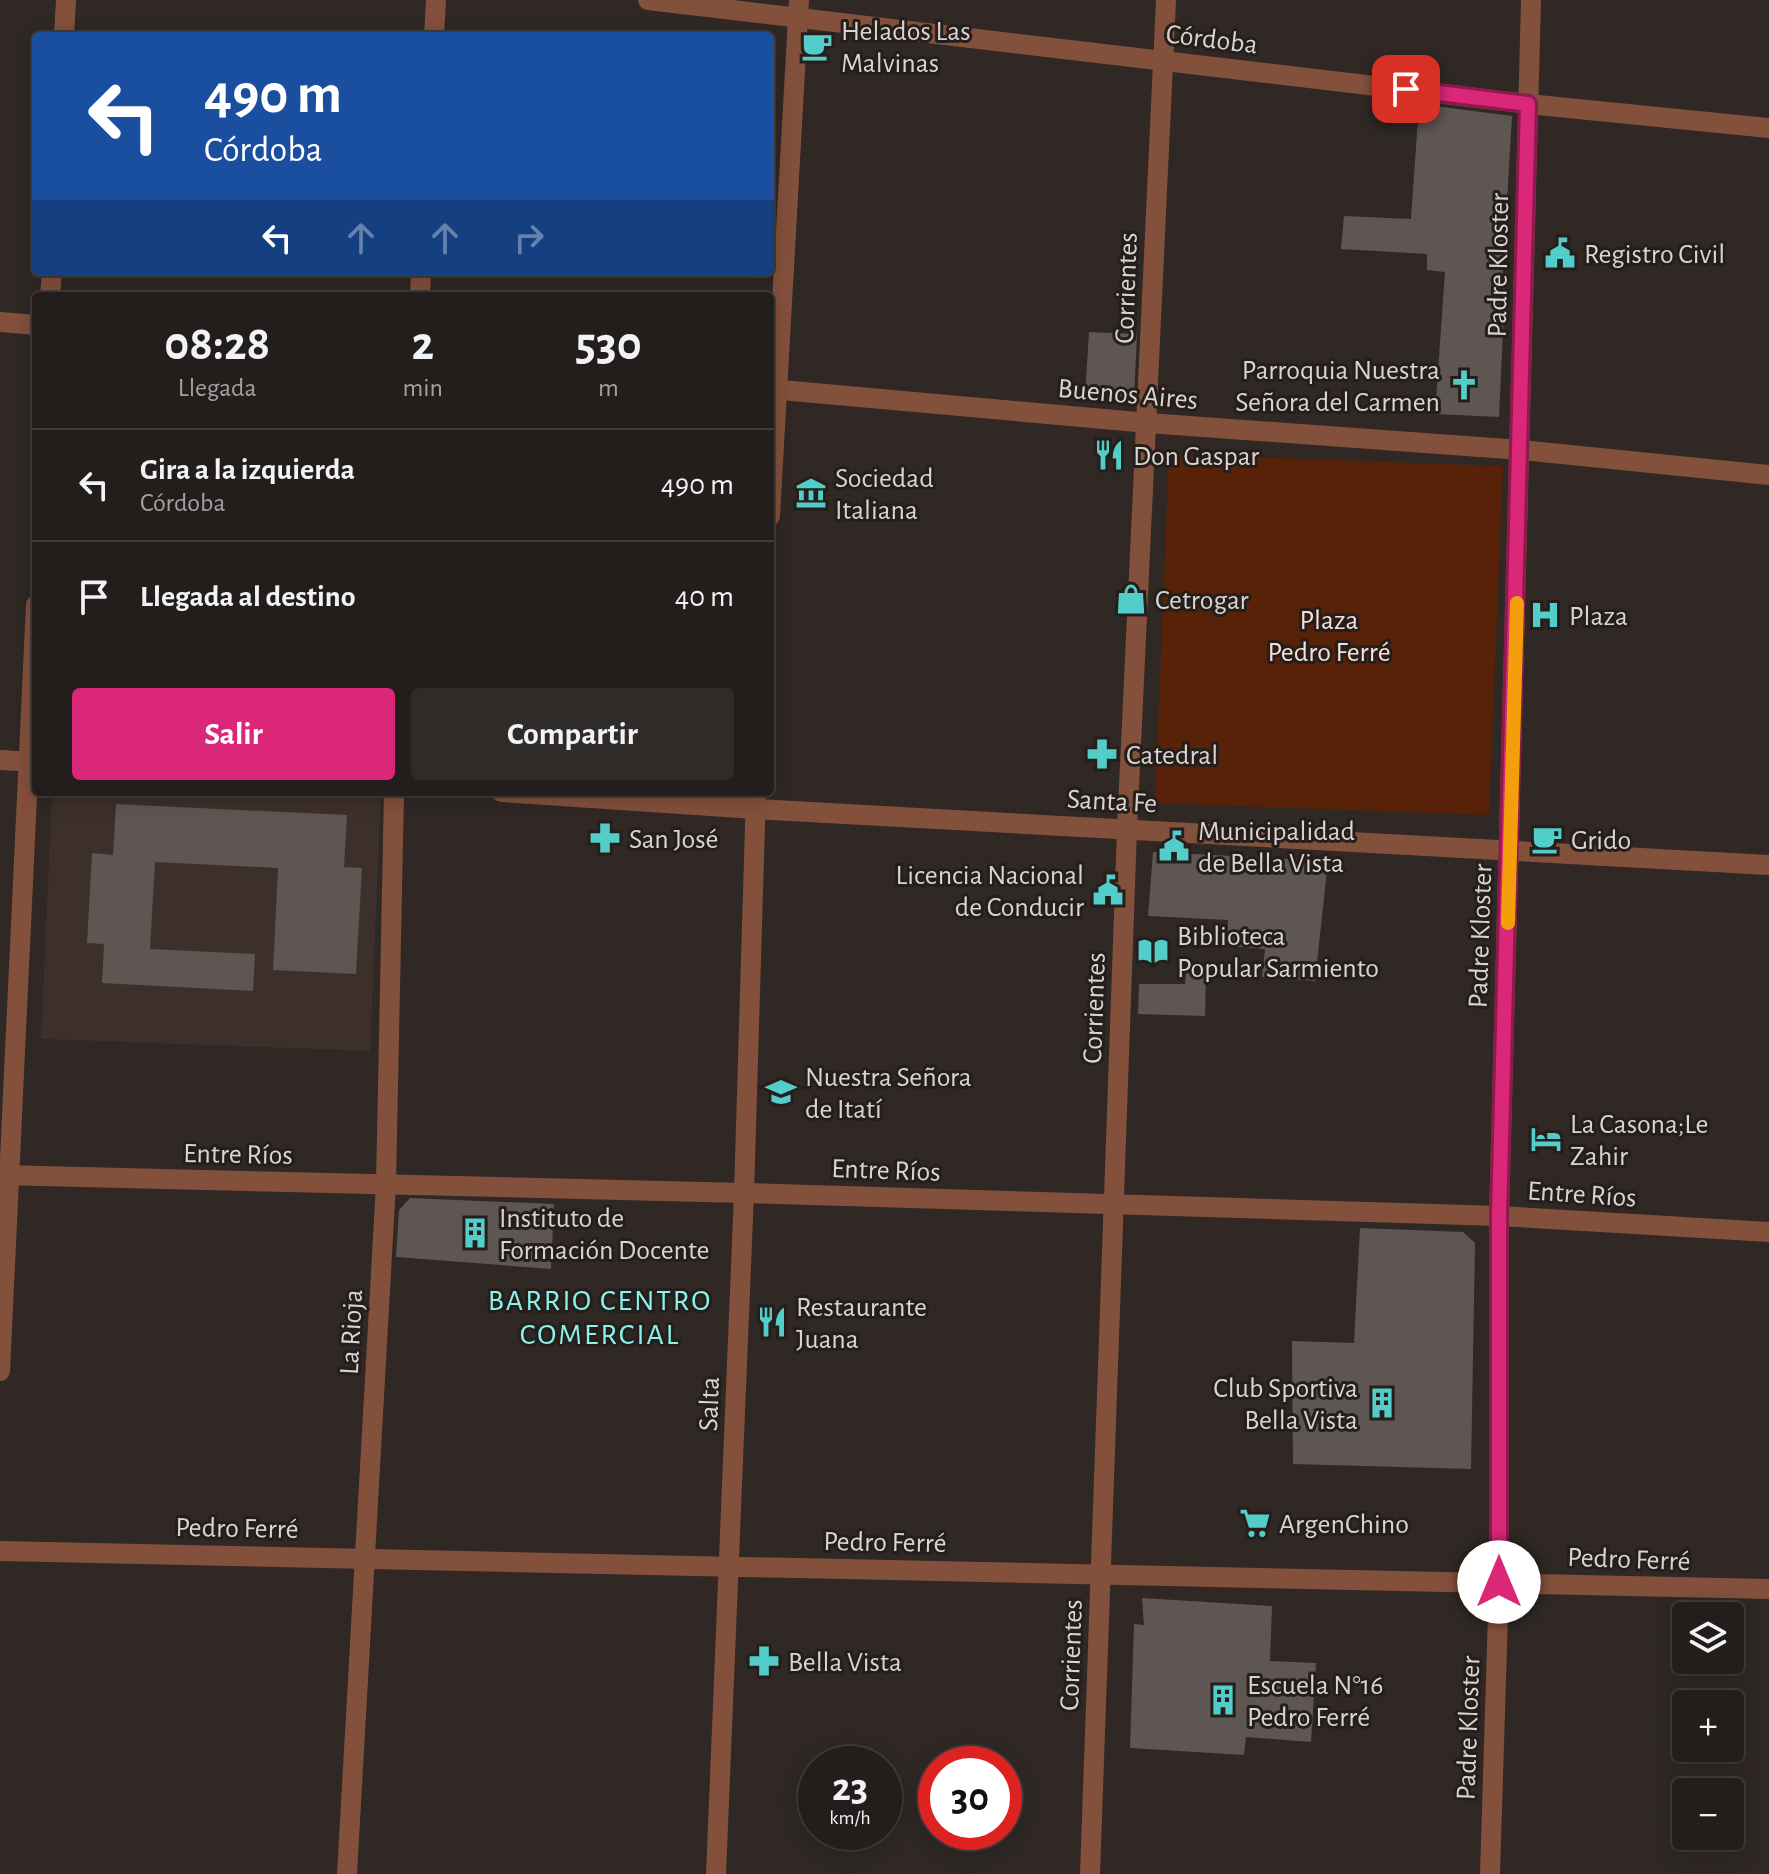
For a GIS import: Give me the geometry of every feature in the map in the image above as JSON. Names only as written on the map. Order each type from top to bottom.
[{"type":"street","points":[[64,32],[66,0]]},
{"type":"street","points":[[434,32],[436,0]]},
{"type":"street","name":"Córdoba","points":[[648,0],[799,9],[1161,61],[1528,104],[1769,128]]},
{"type":"street","name":"Corrientes","points":[[1090,1874],[1127,829],[1166,0]]},
{"type":"street","name":"Padre Kloster","points":[[1490,1874],[1499,1582],[1499,1216],[1531,0]]},
{"type":"street","points":[[774,374],[799,9]]},
{"type":"street","points":[[0,322],[32,325]]},
{"type":"street","name":"Buenos Aires","points":[[774,389],[1148,423],[1521,450],[1769,475]]},
{"type":"street","points":[[0,760],[32,762],[5,1175],[0,1371]]},
{"type":"street","name":"La Rioja","points":[[347,1874],[386,1184],[394,796]]},
{"type":"street","name":"Santa Fe","points":[[614,796],[756,801],[1127,829],[1769,865]]},
{"type":"street","name":"Salta","points":[[716,1874],[744,1193],[756,801]]},
{"type":"street","name":"Entre Ríos","points":[[5,1175],[1499,1216],[1769,1232]]},
{"type":"street","name":"Pedro Ferré","points":[[0,1551],[1769,1589]]},
{"type":"shaded area","points":[[52,796],[381,796],[370,1051],[41,1039]]},
{"type":"green space","name":"Plaza Pedro Ferré","points":[[1169,454],[1503,466],[1489,815],[1155,803]]},
{"type":"building","points":[[1419,104],[1512,116],[1502,288],[1505,288],[1499,417],[1435,414],[1445,272],[1427,270],[1427,254],[1341,249],[1344,216],[1411,219]]},
{"type":"building","points":[[1089,332],[1137,334],[1134,398],[1085,395]]},
{"type":"building","points":[[116,804],[347,815],[344,867],[362,868],[356,974],[273,970],[278,868],[155,862],[150,949],[255,954],[253,991],[102,983],[104,944],[87,943],[92,853],[113,855]]},
{"type":"building","points":[[1153,852],[1328,861],[1315,981],[1262,977],[1265,949],[1227,946],[1228,920],[1148,916]]},
{"type":"building","name":"Biblioteca Popular Sarmiento","points":[[1186,973],[1206,975],[1205,1016],[1138,1014],[1139,984],[1185,984]]},
{"type":"building","name":"Instituto de Formación Docente","points":[[410,1198],[554,1204],[551,1269],[396,1257],[399,1210]]},
{"type":"building","name":"Club Sportiva Bella Vista","points":[[1360,1228],[1463,1232],[1475,1243],[1471,1469],[1293,1464],[1292,1341],[1354,1343]]},
{"type":"building","name":"Escuela N°16 Pedro Ferré","points":[[1142,1598],[1272,1606],[1270,1661],[1316,1663],[1311,1742],[1246,1737],[1244,1755],[1130,1748],[1134,1624],[1144,1625]]},
{"type":"slow traffic","points":[[1508,923],[1517,603]]},
{"type":"place","name":"Helados Las Malvinas","points":[[817,46]]},
{"type":"place","name":"Registro Civil","points":[[1560,253]]},
{"type":"place","name":"Parroquia Nuestra Señora del Carmen","points":[[1464,385]]},
{"type":"place","name":"Don Gaspar","points":[[1109,455]]},
{"type":"place","name":"Sociedad Italiana","points":[[811,493]]},
{"type":"place","name":"Cetrogar","points":[[1131,599]]},
{"type":"place","name":"Plaza","points":[[1545,615]]},
{"type":"place","name":"Catedral","points":[[1102,754]]},
{"type":"place","name":"San José","points":[[605,838]]},
{"type":"place","name":"Grido","points":[[1547,839]]},
{"type":"place","name":"Municipalidad de Bella Vista","points":[[1174,846]]},
{"type":"place","name":"Licencia Nacional de Conducir","points":[[1108,890]]},
{"type":"place","name":"Biblioteca Popular Sarmiento","points":[[1153,951]]},
{"type":"place","name":"Nuestra Señora de Itatí","points":[[781,1092]]},
{"type":"place","name":"La Casona;Le Zahir","points":[[1546,1139]]},
{"type":"place","name":"Instituto de Formación Docente","points":[[475,1233]]},
{"type":"place","name":"Restaurante Juana","points":[[772,1322]]},
{"type":"place","name":"Club Sportiva Bella Vista","points":[[1382,1403]]},
{"type":"place","name":"ArgenChino","points":[[1255,1523]]},
{"type":"place","name":"Bella Vista","points":[[764,1661]]},
{"type":"place","name":"Escuela N°16 Pedro Ferré","points":[[1223,1700]]},
{"type":"district","name":"BARRIO CENTRO COMERCIAL","points":[[600,1317]]},
{"type":"route","points":[[1406,89],[1528,104],[1499,1216],[1499,1582]]}]
